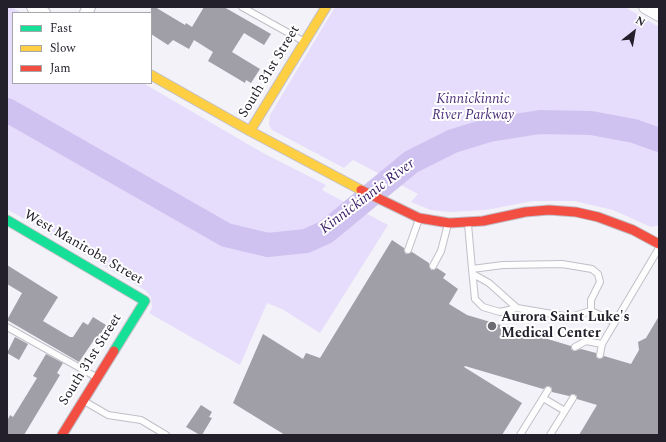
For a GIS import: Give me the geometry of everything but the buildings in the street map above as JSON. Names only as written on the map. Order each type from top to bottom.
[{"type":"street","points":[[33,7],[42,12]]},
{"type":"street","name":"South 31st Street","points":[[250,131],[326,7]]},
{"type":"street","points":[[644,7],[659,15]]},
{"type":"street","points":[[152,75],[250,131],[335,177],[419,218],[449,223],[468,222],[549,210],[576,212],[598,217],[633,230],[659,244]]},
{"type":"street","name":"West Manitoba Street","points":[[7,220],[145,301]]},
{"type":"street","name":"South 31st Street","points":[[62,435],[145,301]]},
{"type":"lane","points":[[242,7],[304,42]]},
{"type":"lane","points":[[408,250],[419,218]]},
{"type":"lane","points":[[468,222],[475,299],[483,307],[500,312],[517,308],[570,317],[591,311],[615,322]]},
{"type":"lane","points":[[433,266],[441,251],[449,223]]},
{"type":"lane","points":[[600,355],[602,344],[659,248]]},
{"type":"lane","points":[[472,271],[503,265],[562,264],[592,269],[598,274],[600,282],[591,300],[591,311]]},
{"type":"lane","points":[[472,271],[489,283],[517,308]]},
{"type":"lane","points":[[7,327],[97,378]]},
{"type":"lane","points":[[575,347],[586,341],[602,344]]},
{"type":"lane","points":[[520,435],[548,390]]},
{"type":"lane","points":[[543,398],[565,411]]},
{"type":"lane","points":[[550,435],[573,398]]},
{"type":"lane","points":[[83,401],[108,415],[141,420],[166,435]]},
{"type":"green space","points":[[7,7],[11,7],[20,12],[12,12],[12,84],[145,84],[263,153],[326,185],[322,190],[388,225],[320,333],[282,309],[267,303],[240,365],[149,313],[152,308],[151,297],[145,290],[7,209]]},
{"type":"green space","name":"Kinnickinnic River Parkway","points":[[335,7],[625,7],[659,27],[659,225],[651,227],[613,210],[574,201],[533,201],[486,210],[450,212],[431,210],[411,202],[418,194],[353,160],[344,168],[272,130],[269,125],[270,115]]},
{"type":"waterway","name":"Kinnickinnic River","points":[[7,110],[226,235],[268,245],[306,241],[326,232],[411,162],[453,141],[489,130],[540,122],[591,123],[634,131],[659,140]]},
{"type":"traffic: fast","points":[[7,220],[145,301],[114,351]]},
{"type":"traffic: slow","points":[[250,131],[326,7]]},
{"type":"traffic: slow","points":[[152,76],[250,131],[361,190]]},
{"type":"traffic: jam","points":[[361,190],[419,218],[449,223],[483,221],[525,212],[549,210],[576,212],[598,217],[633,230],[659,244]]},
{"type":"traffic: jam","points":[[62,435],[114,351]]},
{"type":"place","name":"Aurora Saint Luke's Medical Center","points":[[492,326]]}]
